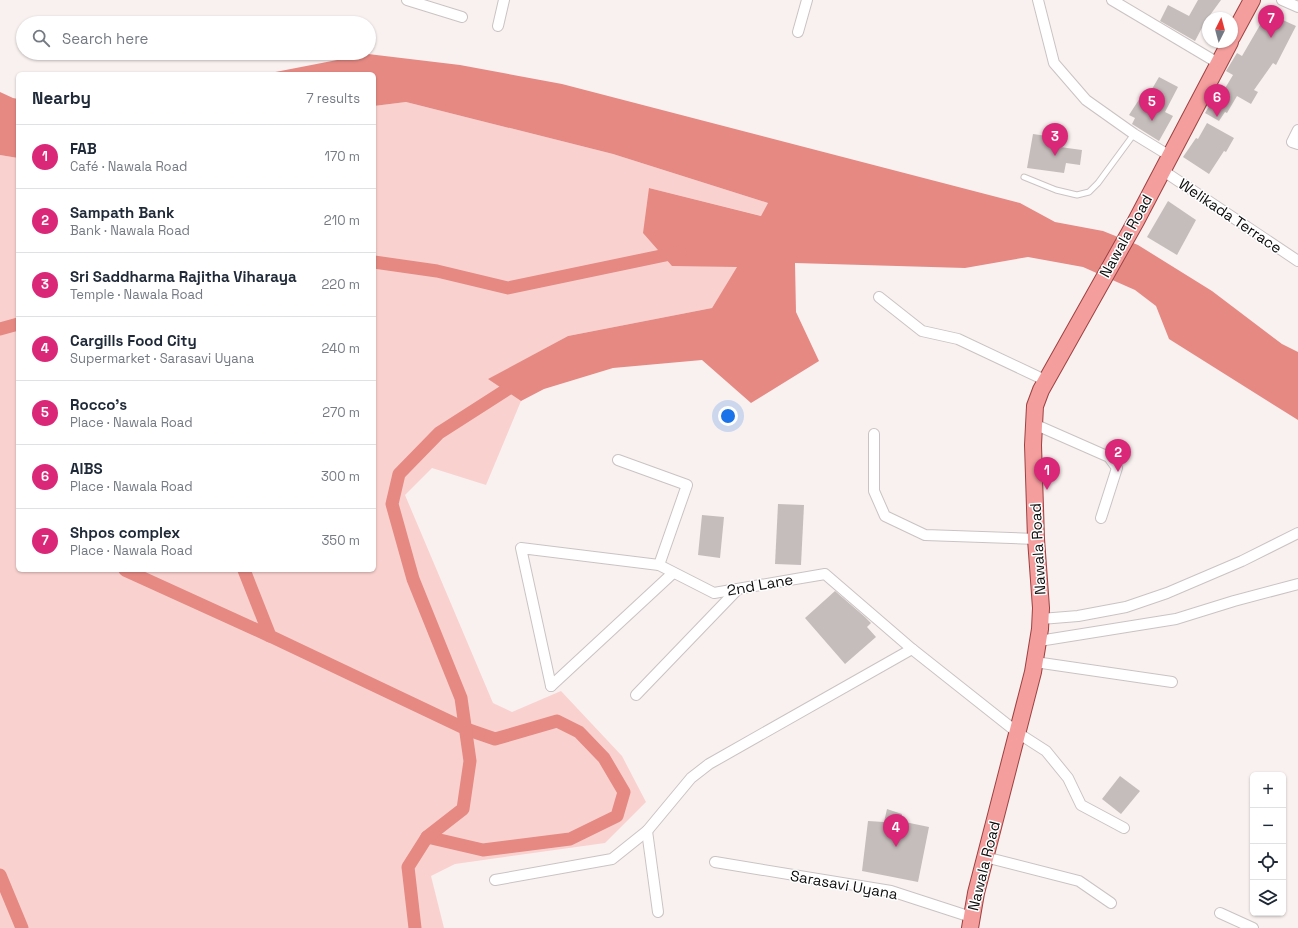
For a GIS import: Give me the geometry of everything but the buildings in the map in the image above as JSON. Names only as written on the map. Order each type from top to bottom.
[{"type":"main road","points":[[1238,26],[1252,0]]},
{"type":"main road","name":"Nawala Road","points":[[970,923],[985,856],[1018,732],[1039,641],[1041,608],[1032,445],[1035,406],[1041,390],[1103,277],[1136,221],[1227,48]]},
{"type":"street","points":[[407,0],[462,17]]},
{"type":"street","points":[[498,26],[504,0]]},
{"type":"street","points":[[798,32],[807,0]]},
{"type":"street","points":[[1038,0],[1054,63],[1086,100],[1134,134],[1170,156]]},
{"type":"street","points":[[1112,0],[1218,63]]},
{"type":"street","points":[[1282,0],[1298,7]]},
{"type":"street","points":[[1298,130],[1292,142],[1298,144]]},
{"type":"street","name":"Welikada Terrace","points":[[1162,170],[1298,261]]},
{"type":"street","points":[[879,297],[922,332],[958,339],[1047,381]]},
{"type":"street","points":[[1034,424],[1109,457],[1117,468],[1101,518]]},
{"type":"street","points":[[874,434],[874,491],[885,516],[925,534],[1036,539]]},
{"type":"street","points":[[618,460],[687,485],[659,565]]},
{"type":"street","points":[[1041,619],[1078,616],[1126,607],[1167,593],[1242,561],[1298,533]]},
{"type":"street","name":"2nd Lane","points":[[673,573],[551,686],[521,548],[659,565],[714,593],[825,574],[912,649],[1018,732],[1046,751],[1068,778],[1081,805],[1124,828]]},
{"type":"street","points":[[1039,641],[1176,619],[1298,584]]},
{"type":"street","points":[[636,695],[738,589]]},
{"type":"street","points":[[495,880],[612,859],[647,831],[691,778],[710,764],[912,649]]},
{"type":"street","points":[[1035,662],[1172,682]]},
{"type":"street","points":[[647,831],[658,912]]},
{"type":"street","points":[[985,856],[1079,881],[1111,903]]},
{"type":"street","name":"Sarasavi Uyana","points":[[715,862],[891,891],[970,923]]},
{"type":"street","points":[[1220,913],[1253,928]]},
{"type":"lane","points":[[1024,177],[1056,190],[1077,195],[1089,192],[1098,183],[1134,134]]},
{"type":"shaded area","points":[[376,55],[460,65],[562,84],[1020,203],[1055,222],[1103,231],[1138,245],[1212,291],[1282,344],[1298,352],[1298,420],[1169,339],[1156,306],[1135,290],[1083,267],[1028,257],[965,268],[795,263],[796,312],[819,361],[751,403],[702,360],[613,368],[544,389],[521,401],[488,379],[568,336],[712,308],[737,267],[672,266],[643,233],[649,188],[761,216],[768,203],[613,154],[406,102],[376,106],[376,72],[275,72],[337,60],[376,60]]},
{"type":"shaded area","points":[[0,92],[16,99],[16,158],[0,155]]},
{"type":"shaded area","points":[[406,102],[613,154],[768,203],[762,216],[649,188],[738,267],[712,308],[568,336],[489,379],[521,401],[486,485],[432,468],[405,495],[493,703],[512,712],[561,691],[622,756],[646,802],[605,843],[455,864],[431,876],[444,928],[0,928],[0,155],[16,158],[16,572],[376,572],[376,106]]},
{"type":"waterway","points":[[376,262],[437,271],[508,288],[680,252]]},
{"type":"waterway","points":[[0,329],[16,325]]},
{"type":"waterway","points":[[415,928],[408,867],[427,837],[463,809],[470,761],[461,698],[413,579],[392,504],[399,474],[439,433],[520,381]]},
{"type":"waterway","points":[[129,572],[270,636]]},
{"type":"waterway","points":[[245,572],[270,636],[466,729],[495,739],[557,721],[579,732],[604,758],[624,792],[617,816],[570,839],[483,850],[427,837]]},
{"type":"waterway","points":[[0,875],[22,928]]},
{"type":"place","name":"Shpos complex","points":[[1271,38]]},
{"type":"place","name":"AIBS","points":[[1217,117]]},
{"type":"place","name":"Rocco's","points":[[1152,121]]},
{"type":"place","name":"Sri Saddharma Rajitha Viharaya","points":[[1055,156]]},
{"type":"place","name":"Sampath Bank","points":[[1118,472]]},
{"type":"place","name":"FAB","points":[[1047,490]]},
{"type":"place","name":"Cargills Food City","points":[[896,847]]}]
